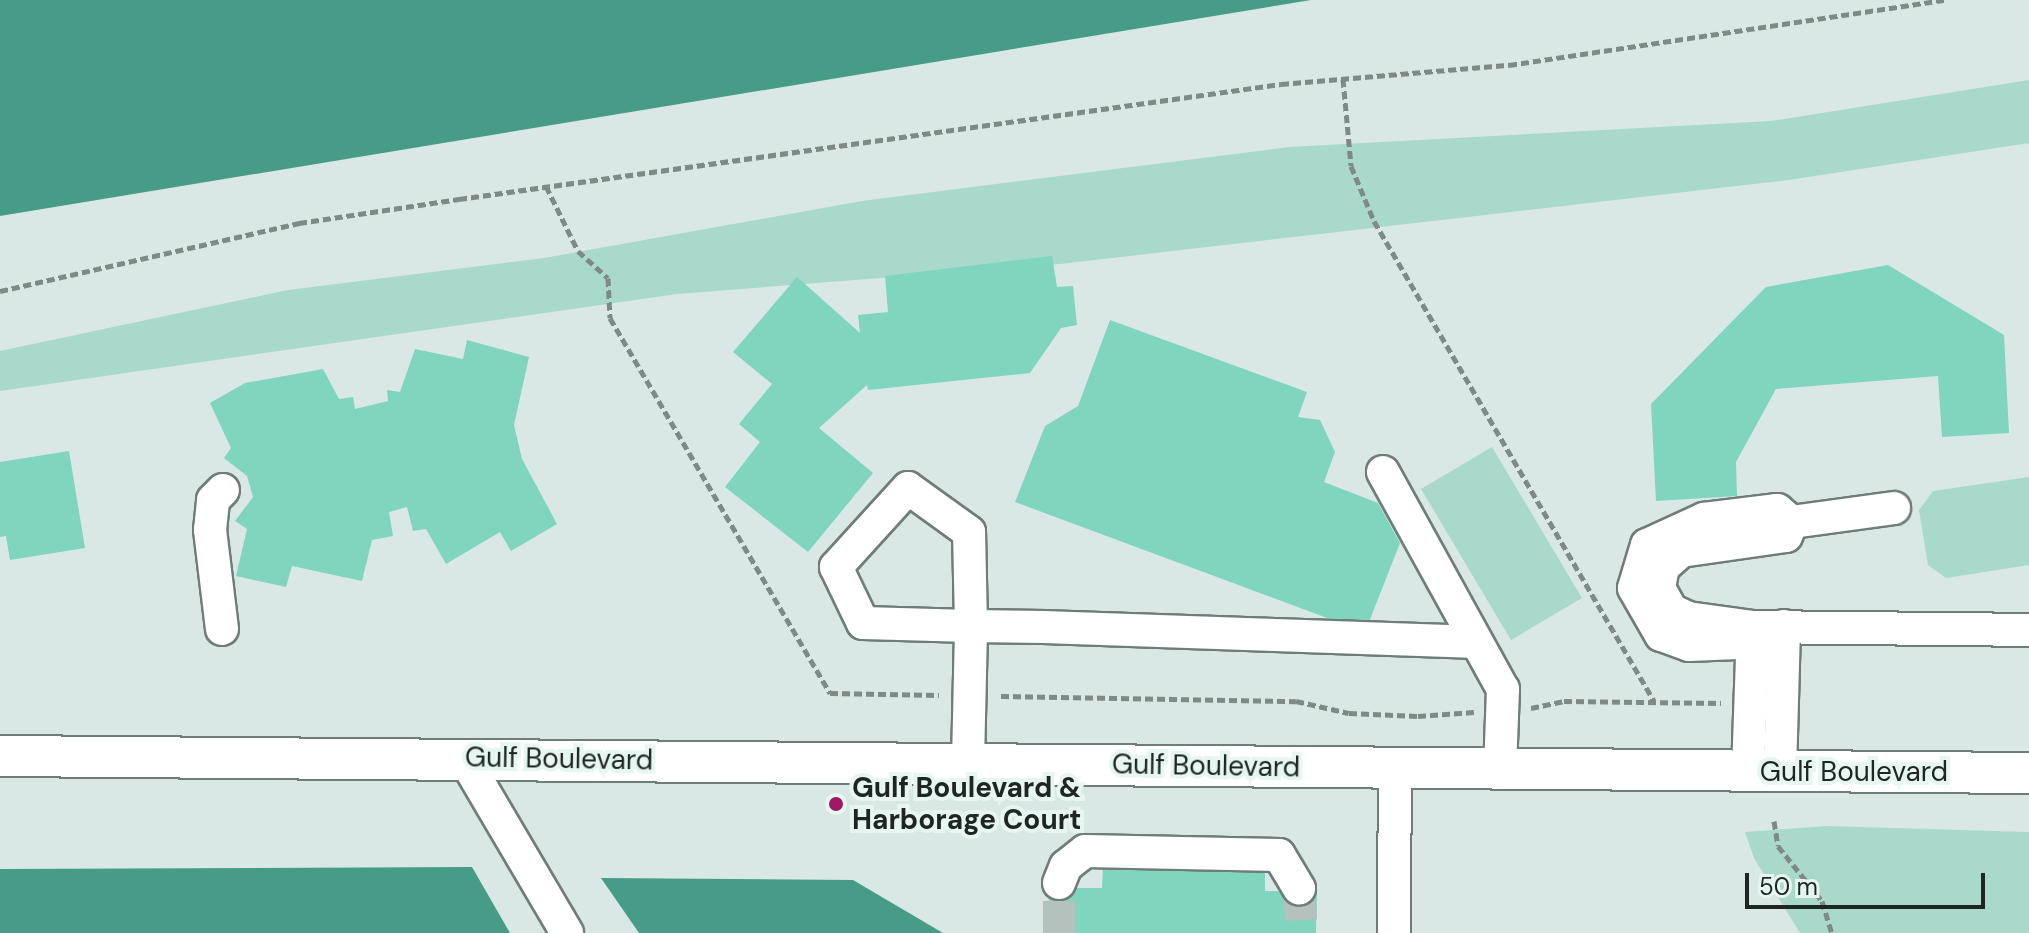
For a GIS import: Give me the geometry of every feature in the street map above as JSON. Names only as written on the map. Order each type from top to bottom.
[{"type":"main road","name":"Gulf Boulevard","points":[[0,756],[2029,773]]},
{"type":"street","points":[[1383,472],[1503,689],[1500,769]]},
{"type":"street","points":[[968,762],[971,626],[969,532],[908,488],[836,567],[863,623],[971,626],[1045,627],[1476,642]]},
{"type":"street","points":[[222,629],[210,530],[213,500],[223,490]]},
{"type":"street","points":[[1894,508],[1792,522],[1786,536],[1681,551],[1663,567],[1659,588],[1671,610],[1769,626],[2029,630]]},
{"type":"street","points":[[1764,772],[1751,703],[1769,626]]},
{"type":"street","points":[[1764,772],[1769,626]]},
{"type":"street","points":[[464,758],[567,933]]},
{"type":"street","points":[[1394,933],[1395,768]]},
{"type":"street","points":[[1059,883],[1066,866],[1085,851],[1100,851],[1279,855],[1299,888]]},
{"type":"path","points":[[0,291],[299,223],[546,186],[1343,79],[1509,65],[1945,0]]},
{"type":"path","points":[[1343,79],[1351,166],[1374,221],[1655,702]]},
{"type":"path","points":[[546,186],[578,251],[608,278],[610,318],[830,693],[1296,701],[1349,713],[1418,716],[1502,710],[1564,701],[1751,703]]},
{"type":"path","points":[[1774,821],[1778,846],[1822,901],[1832,933]]},
{"type":"shaded area","points":[[0,0],[1311,0],[0,216]]},
{"type":"shaded area","points":[[2029,80],[2029,143],[1789,180],[1060,264],[677,294],[0,391],[0,351],[288,290],[544,258],[862,201],[1289,147],[1771,121]]},
{"type":"shaded area","points":[[1492,447],[1582,598],[1511,640],[1421,489]]},
{"type":"shaded area","points":[[2029,477],[2029,565],[1946,578],[1928,565],[1919,510],[1933,491]]},
{"type":"shaded area","points":[[1828,826],[2029,832],[2029,933],[1800,933],[1754,858],[1745,832]]},
{"type":"shaded area","points":[[472,867],[510,933],[0,933],[0,869]]},
{"type":"shaded area","points":[[601,878],[853,880],[943,933],[639,933]]},
{"type":"building","points":[[1052,256],[1057,287],[1073,286],[1077,325],[1061,328],[1030,373],[868,390],[867,385],[819,428],[873,473],[808,552],[725,487],[760,442],[739,424],[772,384],[733,352],[797,277],[860,333],[858,315],[888,312],[885,276]]},
{"type":"building","points":[[1888,265],[2004,335],[2009,433],[1942,437],[1938,376],[1776,389],[1736,462],[1737,496],[1656,501],[1651,404],[1766,287]]},
{"type":"building","points":[[1110,320],[1307,392],[1298,417],[1320,420],[1335,452],[1324,482],[1378,503],[1400,543],[1365,632],[1015,502],[1045,426],[1078,406]]},
{"type":"building","points":[[467,340],[529,357],[514,425],[522,459],[557,524],[511,551],[500,532],[446,564],[426,529],[413,531],[407,507],[389,512],[393,536],[372,540],[362,581],[292,566],[286,587],[236,576],[247,529],[235,521],[253,497],[247,476],[224,458],[231,448],[210,403],[245,383],[323,369],[339,399],[353,397],[355,409],[388,401],[387,390],[400,392],[415,349],[463,359]]},
{"type":"building","points":[[69,451],[85,548],[10,560],[6,536],[0,537],[0,462]]},
{"type":"building","points":[[1103,867],[1265,869],[1265,891],[1317,892],[1316,933],[1048,933],[1049,888],[1102,888]]},
{"type":"tunnel","points":[[1059,883],[1059,933]]},
{"type":"tunnel","points":[[1299,888],[1302,933]]},
{"type":"place","name":"Gulf Boulevard & Harborage Court","points":[[836,804]]}]
